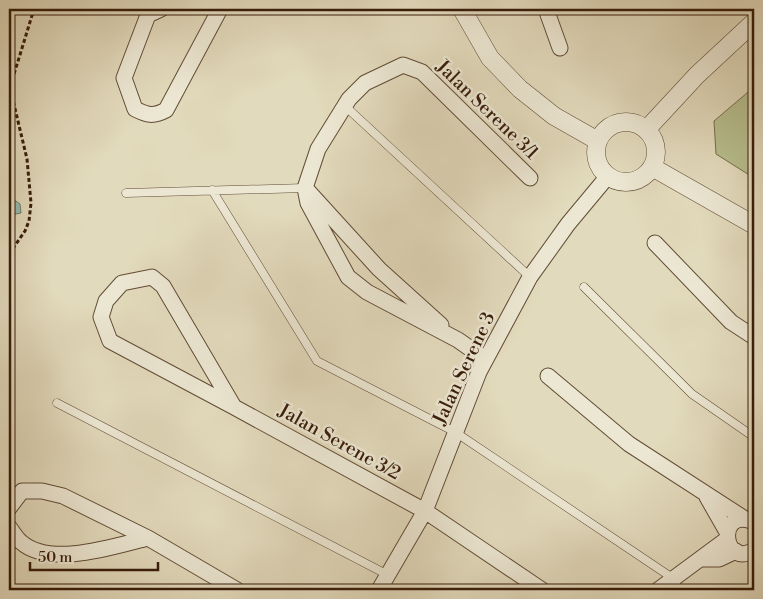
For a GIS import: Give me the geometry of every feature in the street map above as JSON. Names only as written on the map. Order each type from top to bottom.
[{"type":"street","points":[[161,9],[148,14],[124,78],[135,109],[149,115],[158,114],[166,110],[220,9]]},
{"type":"street","points":[[462,9],[490,58],[520,89],[554,116],[598,141]]},
{"type":"street","points":[[546,9],[560,48]]},
{"type":"street","points":[[646,130],[696,75],[754,22]]},
{"type":"street","name":"Jalan Serene 3/1","points":[[305,188],[318,149],[349,99],[365,83],[403,65],[422,72],[530,178]]},
{"type":"street","points":[[628,122],[638,124],[652,138],[656,147],[656,157],[652,167],[646,174],[637,180],[622,181],[608,176],[601,168],[597,160],[596,150],[598,141],[603,132],[610,126],[628,122]]},
{"type":"street","points":[[652,167],[754,225]]},
{"type":"street","name":"Jalan Serene 3","points":[[378,590],[426,511],[455,432],[485,359],[530,277],[568,224],[608,176]]},
{"type":"street","points":[[305,188],[380,269],[458,340],[485,359]]},
{"type":"street","points":[[305,188],[308,204],[348,276],[367,292],[458,340]]},
{"type":"street","points":[[654,243],[731,322],[754,338]]},
{"type":"street","name":"Jalan Serene 3/2","points":[[234,407],[163,286],[152,277],[122,283],[106,301],[101,316],[110,341],[426,511],[542,590]]},
{"type":"street","points":[[548,376],[629,444],[706,496],[751,521]]},
{"type":"street","points":[[9,508],[22,491],[42,491],[63,496],[148,538],[237,590]]},
{"type":"street","points":[[706,496],[741,548]]},
{"type":"street","points":[[741,548],[734,522],[751,521]]},
{"type":"street","points":[[9,527],[21,542],[33,550],[54,554],[74,554],[148,538]]},
{"type":"street","points":[[658,590],[676,584],[702,558],[741,548]]},
{"type":"lane","points":[[345,106],[530,277]]},
{"type":"lane","points":[[126,193],[305,188]]},
{"type":"lane","points":[[212,190],[316,361],[455,432],[676,584]]},
{"type":"lane","points":[[584,287],[692,394],[754,437]]},
{"type":"lane","points":[[57,403],[388,574]]},
{"type":"path","points":[[9,254],[25,231],[29,221],[31,203],[27,159],[12,96],[11,84],[34,9]]},
{"type":"green space","points":[[754,87],[754,178],[716,154],[714,121]]},
{"type":"water","points":[[9,196],[20,204],[21,213],[11,215],[9,218]]}]
